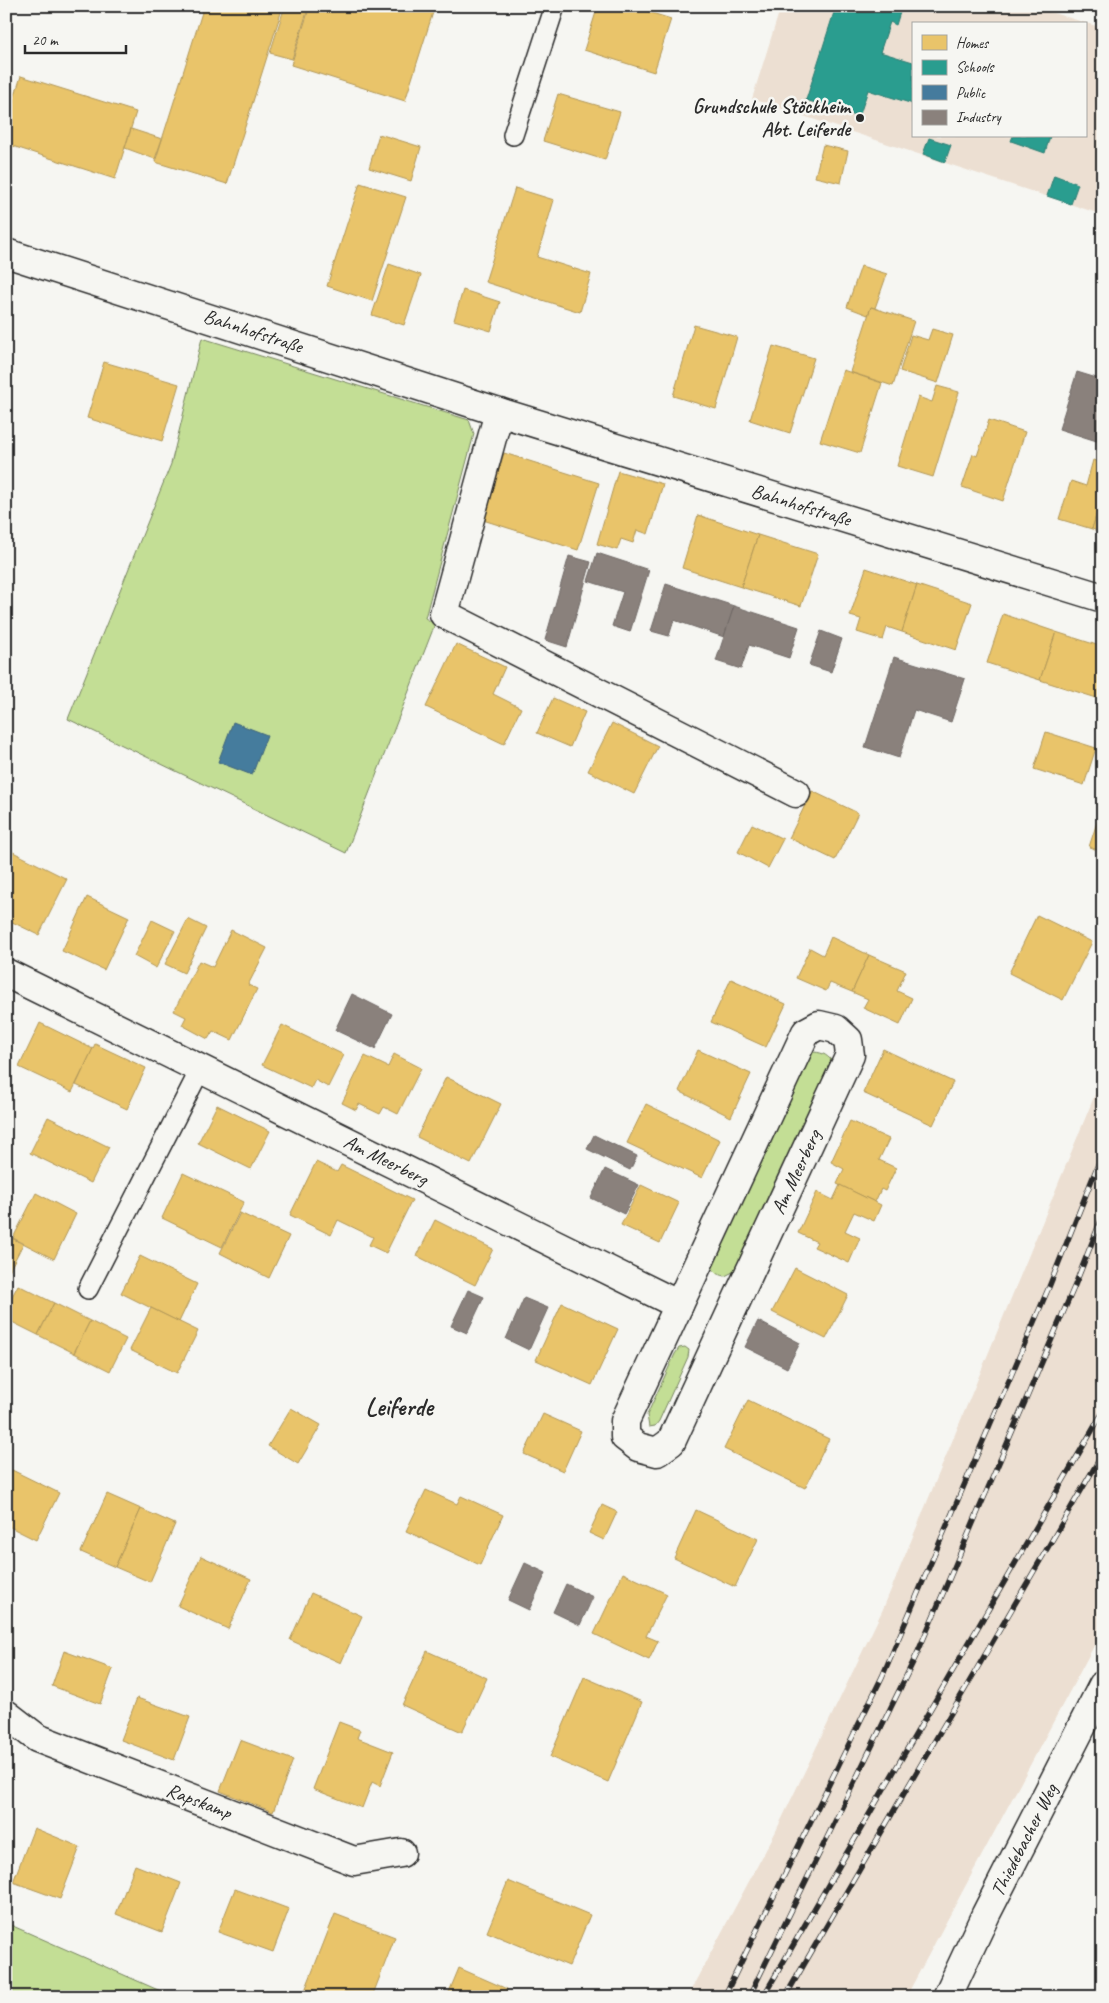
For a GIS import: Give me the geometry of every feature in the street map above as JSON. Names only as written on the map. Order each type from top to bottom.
[{"type":"street","name":"Bahnhofstraße","points":[[6,253],[499,412],[1103,598]]},
{"type":"street","points":[[499,412],[444,614],[796,793]]},
{"type":"street","name":"Am Meerberg","points":[[6,973],[678,1305]]},
{"type":"street","name":"Am Meerberg","points":[[818,1025],[836,1029],[848,1040],[850,1055],[671,1442],[656,1452],[638,1447],[625,1437],[624,1421],[678,1305],[806,1032],[818,1025]]},
{"type":"street","name":"Thiedebacher Weg","points":[[947,1997],[986,1914],[1103,1685]]},
{"type":"street","name":"Rapskamp","points":[[6,1714],[37,1738],[354,1862],[401,1853]]},
{"type":"lane","points":[[513,135],[555,6]]},
{"type":"lane","points":[[88,1289],[201,1068]]},
{"type":"shaded area","name":"Grundschule Stöckheim Abt. Leiferde","points":[[781,6],[1030,6],[1083,22],[912,22],[912,138],[1086,138],[1086,23],[1103,28],[1103,215],[752,99]]},
{"type":"shaded area","points":[[1103,1075],[1103,1629],[906,1997],[687,1997],[775,1833],[883,1609]]},
{"type":"green space","points":[[202,338],[469,420],[474,434],[425,618],[435,624],[346,853],[68,719],[171,464]]},
{"type":"green space","points":[[811,1052],[823,1054],[832,1061],[739,1269],[725,1276],[714,1271],[710,1264]]},
{"type":"green space","points":[[685,1347],[689,1350],[688,1357],[659,1421],[655,1426],[649,1427],[647,1415],[675,1354],[679,1348]]},
{"type":"green space","points":[[6,1923],[174,1997],[6,1997]]},
{"type":"building: Homes","points":[[204,6],[283,6],[227,184],[155,162]]},
{"type":"building: Homes","points":[[285,6],[309,6],[292,59],[270,53]]},
{"type":"building: Homes","points":[[310,6],[435,6],[405,101],[291,65]]},
{"type":"building: Homes","points":[[598,6],[630,6],[671,19],[654,72],[584,50]]},
{"type":"building: Homes","points":[[21,76],[136,112],[115,179],[6,144],[6,124]]},
{"type":"building: Homes","points":[[558,94],[620,112],[605,160],[543,141]]},
{"type":"building: Homes","points":[[131,129],[162,139],[155,159],[125,148]]},
{"type":"building: Homes","points":[[379,134],[421,147],[411,181],[369,168]]},
{"type":"building: Homes","points":[[823,145],[848,151],[841,183],[815,177]]},
{"type":"building: Homes","points":[[360,183],[406,197],[372,301],[327,286]]},
{"type":"building: Homes","points":[[515,188],[554,200],[537,257],[591,274],[580,312],[485,282]]},
{"type":"building: Homes","points":[[389,264],[421,275],[404,325],[372,315]]},
{"type":"building: Homes","points":[[861,266],[887,274],[875,308],[871,307],[868,315],[847,307]]},
{"type":"building: Homes","points":[[463,290],[500,302],[491,331],[454,320]]},
{"type":"building: Homes","points":[[871,307],[914,321],[893,386],[850,372]]},
{"type":"building: Homes","points":[[694,325],[737,337],[716,409],[673,396]]},
{"type":"building: Homes","points":[[932,329],[953,335],[938,383],[900,371],[911,335],[928,340]]},
{"type":"building: Homes","points":[[773,346],[814,358],[790,433],[750,420]]},
{"type":"building: Homes","points":[[104,362],[179,384],[162,441],[87,418]]},
{"type":"building: Homes","points":[[843,370],[882,383],[860,453],[820,441]]},
{"type":"building: Homes","points":[[937,386],[959,392],[933,477],[897,466],[918,397],[932,402]]},
{"type":"building: Homes","points":[[989,420],[1025,432],[1003,501],[962,487],[973,454],[977,456]]},
{"type":"building: Homes","points":[[504,453],[599,483],[578,550],[483,520]]},
{"type":"building: Homes","points":[[1093,460],[1103,463],[1103,493],[1092,529],[1059,519],[1071,481],[1086,486]]},
{"type":"building: Homes","points":[[618,471],[663,484],[648,534],[637,530],[633,543],[621,539],[617,550],[597,544]]},
{"type":"building: Homes","points":[[1103,495],[1103,533],[1092,529]]},
{"type":"building: Homes","points":[[698,515],[758,535],[741,587],[682,568]]},
{"type":"building: Homes","points":[[758,535],[818,554],[801,606],[741,587]]},
{"type":"building: Homes","points":[[866,568],[917,585],[902,632],[887,627],[883,640],[857,632],[861,619],[850,616]]},
{"type":"building: Homes","points":[[917,585],[972,603],[956,650],[902,632]]},
{"type":"building: Homes","points":[[1003,614],[1056,632],[1040,680],[987,663]]},
{"type":"building: Homes","points":[[1056,632],[1103,647],[1103,700],[1040,680]]},
{"type":"building: Homes","points":[[456,644],[505,667],[493,694],[521,708],[504,744],[426,707]]},
{"type":"building: Homes","points":[[553,698],[585,712],[570,747],[537,733]]},
{"type":"building: Homes","points":[[612,723],[658,746],[634,794],[588,771]]},
{"type":"building: Homes","points":[[1046,732],[1096,748],[1084,785],[1034,769]]},
{"type":"building: Homes","points":[[812,791],[858,813],[835,860],[789,838]]},
{"type":"building: Homes","points":[[1103,804],[1103,852],[1089,847]]},
{"type":"building: Homes","points":[[752,824],[783,839],[768,868],[738,852]]},
{"type":"building: Homes","points":[[7,849],[67,879],[39,935],[6,919]]},
{"type":"building: Homes","points":[[87,897],[129,917],[104,970],[62,951]]},
{"type":"building: Homes","points":[[1037,915],[1092,942],[1063,1000],[1009,973]]},
{"type":"building: Homes","points":[[188,919],[206,928],[184,973],[165,964]]},
{"type":"building: Homes","points":[[152,920],[175,931],[156,968],[134,956]]},
{"type":"building: Homes","points":[[231,930],[267,948],[248,985],[257,989],[232,1040],[213,1031],[208,1039],[182,1025],[186,1017],[174,1011],[199,961],[213,967]]},
{"type":"building: Homes","points":[[831,937],[869,955],[852,992],[830,983],[826,991],[796,978],[810,948],[823,955]]},
{"type":"building: Homes","points":[[869,955],[906,971],[897,991],[912,998],[900,1025],[863,1008],[868,999],[852,992]]},
{"type":"building: Homes","points":[[731,979],[786,1004],[766,1047],[711,1022]]},
{"type":"building: Homes","points":[[40,1023],[93,1049],[72,1092],[19,1067]]},
{"type":"building: Homes","points":[[282,1025],[344,1055],[328,1087],[315,1080],[311,1088],[262,1065]]},
{"type":"building: Homes","points":[[95,1044],[146,1068],[127,1109],[76,1085]]},
{"type":"building: Homes","points":[[883,1049],[953,1082],[933,1125],[863,1093]]},
{"type":"building: Homes","points":[[698,1050],[751,1074],[731,1117],[679,1091]]},
{"type":"building: Homes","points":[[394,1054],[421,1068],[398,1114],[384,1107],[380,1114],[359,1104],[356,1110],[342,1103],[365,1056],[388,1067]]},
{"type":"building: Homes","points":[[446,1077],[501,1104],[471,1164],[417,1137]]},
{"type":"building: Homes","points":[[646,1104],[720,1140],[702,1178],[627,1143]]},
{"type":"building: Homes","points":[[217,1105],[270,1131],[251,1169],[198,1143]]},
{"type":"building: Homes","points":[[48,1117],[109,1147],[91,1183],[30,1153]]},
{"type":"building: Homes","points":[[850,1121],[889,1139],[879,1160],[896,1168],[885,1191],[881,1189],[875,1202],[837,1184],[844,1169],[831,1162]]},
{"type":"building: Homes","points":[[316,1162],[337,1172],[341,1165],[412,1200],[386,1253],[369,1245],[373,1237],[338,1220],[331,1235],[290,1215]]},
{"type":"building: Homes","points":[[183,1173],[244,1202],[222,1247],[162,1218]]},
{"type":"building: Homes","points":[[641,1185],[679,1203],[660,1243],[621,1225]]},
{"type":"building: Homes","points":[[840,1185],[881,1205],[874,1221],[854,1212],[845,1231],[860,1238],[849,1263],[814,1247],[817,1242],[798,1233],[817,1192],[833,1200]]},
{"type":"building: Homes","points":[[36,1193],[76,1214],[54,1259],[13,1238]]},
{"type":"building: Homes","points":[[240,1213],[289,1236],[269,1278],[220,1253]]},
{"type":"building: Homes","points":[[435,1220],[493,1249],[475,1285],[417,1256]]},
{"type":"building: Homes","points":[[6,1235],[23,1244],[6,1277]]},
{"type":"building: Homes","points":[[140,1256],[197,1284],[179,1322],[121,1293]]},
{"type":"building: Homes","points":[[795,1268],[848,1295],[826,1339],[772,1312]]},
{"type":"building: Homes","points":[[18,1285],[54,1303],[38,1335],[6,1319],[6,1308]]},
{"type":"building: Homes","points":[[54,1303],[90,1321],[74,1353],[38,1335]]},
{"type":"building: Homes","points":[[562,1303],[618,1329],[592,1385],[536,1360]]},
{"type":"building: Homes","points":[[151,1308],[198,1331],[177,1373],[130,1350]]},
{"type":"building: Homes","points":[[90,1321],[126,1339],[110,1371],[74,1353]]},
{"type":"building: Homes","points":[[748,1400],[829,1439],[805,1488],[724,1449]]},
{"type":"building: Homes","points":[[291,1408],[321,1425],[298,1464],[268,1446]]},
{"type":"building: Homes","points":[[543,1414],[581,1431],[563,1471],[524,1454]]},
{"type":"building: Homes","points":[[12,1470],[59,1493],[36,1540],[6,1525],[6,1482]]},
{"type":"building: Homes","points":[[426,1490],[457,1504],[461,1496],[503,1515],[480,1565],[406,1531]]},
{"type":"building: Homes","points":[[107,1494],[141,1509],[115,1567],[81,1552]]},
{"type":"building: Homes","points":[[602,1505],[617,1512],[604,1540],[589,1533]]},
{"type":"building: Homes","points":[[141,1509],[175,1524],[150,1582],[115,1567]]},
{"type":"building: Homes","points":[[696,1510],[758,1539],[735,1587],[674,1558]]},
{"type":"building: Homes","points":[[201,1556],[251,1579],[228,1629],[178,1606]]},
{"type":"building: Homes","points":[[623,1573],[667,1594],[646,1636],[658,1641],[649,1660],[594,1634]]},
{"type":"building: Homes","points":[[311,1593],[362,1616],[341,1663],[290,1640]]},
{"type":"building: Homes","points":[[64,1651],[113,1669],[100,1704],[52,1686]]},
{"type":"building: Homes","points":[[427,1651],[487,1678],[462,1732],[402,1705]]},
{"type":"building: Homes","points":[[584,1677],[642,1702],[608,1782],[550,1757]]},
{"type":"building: Homes","points":[[137,1698],[190,1717],[174,1760],[121,1740]]},
{"type":"building: Homes","points":[[339,1722],[360,1730],[357,1738],[393,1752],[380,1786],[372,1782],[362,1808],[313,1789]]},
{"type":"building: Homes","points":[[240,1740],[293,1760],[273,1812],[220,1791]]},
{"type":"building: Homes","points":[[34,1828],[80,1847],[60,1899],[13,1882]]},
{"type":"building: Homes","points":[[135,1865],[181,1883],[162,1932],[116,1914]]},
{"type":"building: Homes","points":[[508,1881],[590,1915],[569,1966],[487,1932]]},
{"type":"building: Homes","points":[[235,1889],[289,1909],[273,1952],[218,1932]]},
{"type":"building: Homes","points":[[335,1914],[395,1937],[372,1997],[313,1997],[304,1993]]},
{"type":"building: Homes","points":[[459,1968],[507,1989],[504,1997],[447,1997]]},
{"type":"building: Schools","points":[[836,6],[902,6],[896,25],[890,22],[880,52],[912,62],[912,104],[868,90],[859,117],[806,100]]},
{"type":"building: Schools","points":[[929,138],[951,145],[945,162],[923,154]]},
{"type":"building: Schools","points":[[1012,138],[1049,138],[1045,153],[1011,141]]},
{"type":"building: Schools","points":[[1054,175],[1078,184],[1071,204],[1047,196]]},
{"type":"building: Public","points":[[233,722],[267,735],[252,775],[218,762]]},
{"type":"building: Industry","points":[[1077,372],[1103,380],[1103,443],[1059,429]]},
{"type":"building: Industry","points":[[597,553],[649,570],[630,632],[612,626],[623,592],[588,581]]},
{"type":"building: Industry","points":[[569,556],[591,562],[567,647],[545,640]]},
{"type":"building: Industry","points":[[666,584],[734,606],[724,637],[674,620],[669,636],[651,631]]},
{"type":"building: Industry","points":[[734,606],[799,627],[789,658],[749,645],[741,669],[716,661]]},
{"type":"building: Industry","points":[[821,631],[842,639],[831,672],[809,665]]},
{"type":"building: Industry","points":[[894,657],[965,679],[951,722],[914,710],[899,758],[865,747]]},
{"type":"building: Industry","points":[[352,994],[392,1014],[375,1049],[335,1030]]},
{"type":"building: Industry","points":[[594,1135],[637,1156],[630,1170],[587,1149]]},
{"type":"building: Industry","points":[[605,1169],[639,1185],[624,1214],[591,1198]]},
{"type":"building: Industry","points":[[468,1290],[484,1297],[467,1333],[451,1326]]},
{"type":"building: Industry","points":[[524,1298],[548,1308],[529,1350],[506,1339]]},
{"type":"building: Industry","points":[[758,1321],[800,1343],[787,1368],[745,1347]]},
{"type":"building: Industry","points":[[525,1563],[546,1573],[529,1610],[508,1600]]},
{"type":"building: Industry","points":[[566,1584],[593,1597],[580,1625],[553,1612]]},
{"type":"railway","points":[[724,1997],[882,1677],[1049,1287],[1103,1152]]},
{"type":"railway","points":[[749,1997],[917,1654],[1075,1285],[1103,1215]]},
{"type":"railway","points":[[763,1997],[1103,1412]]},
{"type":"railway","points":[[785,1997],[1103,1453]]},
{"type":"place","name":"Grundschule Stöckheim Abt. Leiferde","points":[[860,118]]},
{"type":"district","name":"Leiferde","points":[[399,1407]]}]
